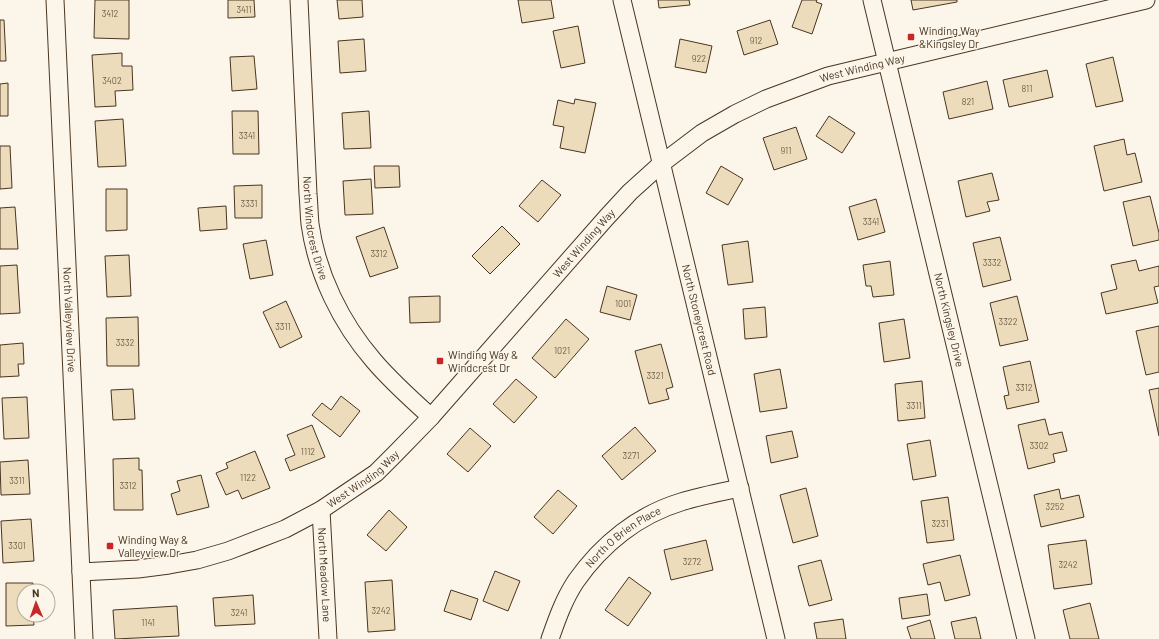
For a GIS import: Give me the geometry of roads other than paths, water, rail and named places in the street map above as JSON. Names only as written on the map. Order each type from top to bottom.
[{"type":"street","name":"North Valleyview Drive","points":[[55,0],[84,639]]},
{"type":"street","name":"North Windcrest Drive","points":[[299,0],[310,225],[326,282],[344,320],[357,341],[389,378],[431,417]]},
{"type":"street","name":"North Stoneycrest Road","points":[[622,0],[776,639]]},
{"type":"street","name":"North Kingsley Drive","points":[[872,0],[1026,639]]},
{"type":"street","name":"West Winding Way","points":[[81,572],[138,569],[169,565],[197,560],[228,551],[285,529],[322,510],[376,473],[431,417],[630,192],[661,164],[702,133],[735,114],[766,99],[828,76],[1146,0]]},
{"type":"street","name":"North O Brien Place","points":[[550,639],[557,619],[576,582],[593,559],[608,544],[626,530],[663,508],[696,498],[740,488]]},
{"type":"street","name":"North Meadow Lane","points":[[322,510],[328,639]]},
{"type":"place","name":"Winding Way &Kingsley Dr","points":[[911,37]]},
{"type":"place","name":"Winding Way & Windcrest Dr","points":[[440,361]]},
{"type":"place","name":"Winding Way & Valleyview Dr","points":[[110,546]]}]
